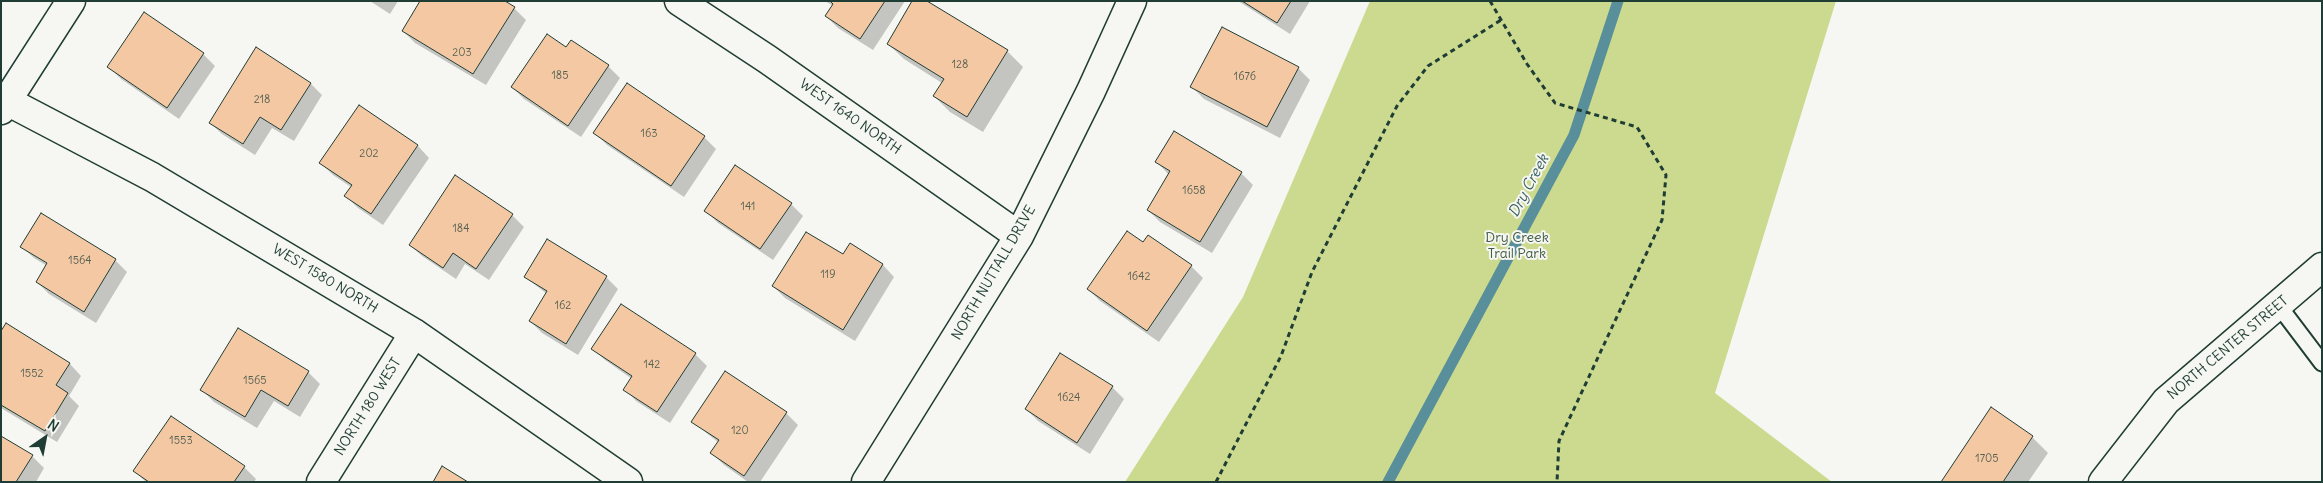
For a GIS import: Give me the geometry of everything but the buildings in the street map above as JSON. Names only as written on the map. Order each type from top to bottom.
[{"type":"street","points":[[4,105],[71,1]]},
{"type":"street","name":"WEST 1640 NORTH","points":[[679,1],[767,58],[1019,236]]},
{"type":"street","name":"NORTH NUTTALL DRIVE","points":[[866,482],[1019,236],[1091,91],[1132,1]]},
{"type":"street","name":"WEST 1580 NORTH","points":[[4,105],[152,177],[414,333],[628,482]]},
{"type":"street","name":"NORTH CENTER STREET","points":[[2103,482],[2166,401],[2279,306],[2322,267]]},
{"type":"street","name":"NORTH 180 WEST","points":[[321,482],[414,333]]},
{"type":"lane","points":[[2279,306],[2322,363]]},
{"type":"path","points":[[1490,1],[1527,64],[1555,103],[1636,127],[1666,175],[1662,220],[1559,441],[1557,482]]},
{"type":"path","points":[[1216,482],[1281,356],[1312,272],[1397,106],[1428,66],[1501,20]]},
{"type":"green space","name":"Dry Creek Trail Park","points":[[1370,1],[1836,1],[1715,393],[1832,482],[1125,482],[1243,297]]},
{"type":"waterway","name":"Dry Creek","points":[[1388,482],[1574,135],[1618,1]]}]
